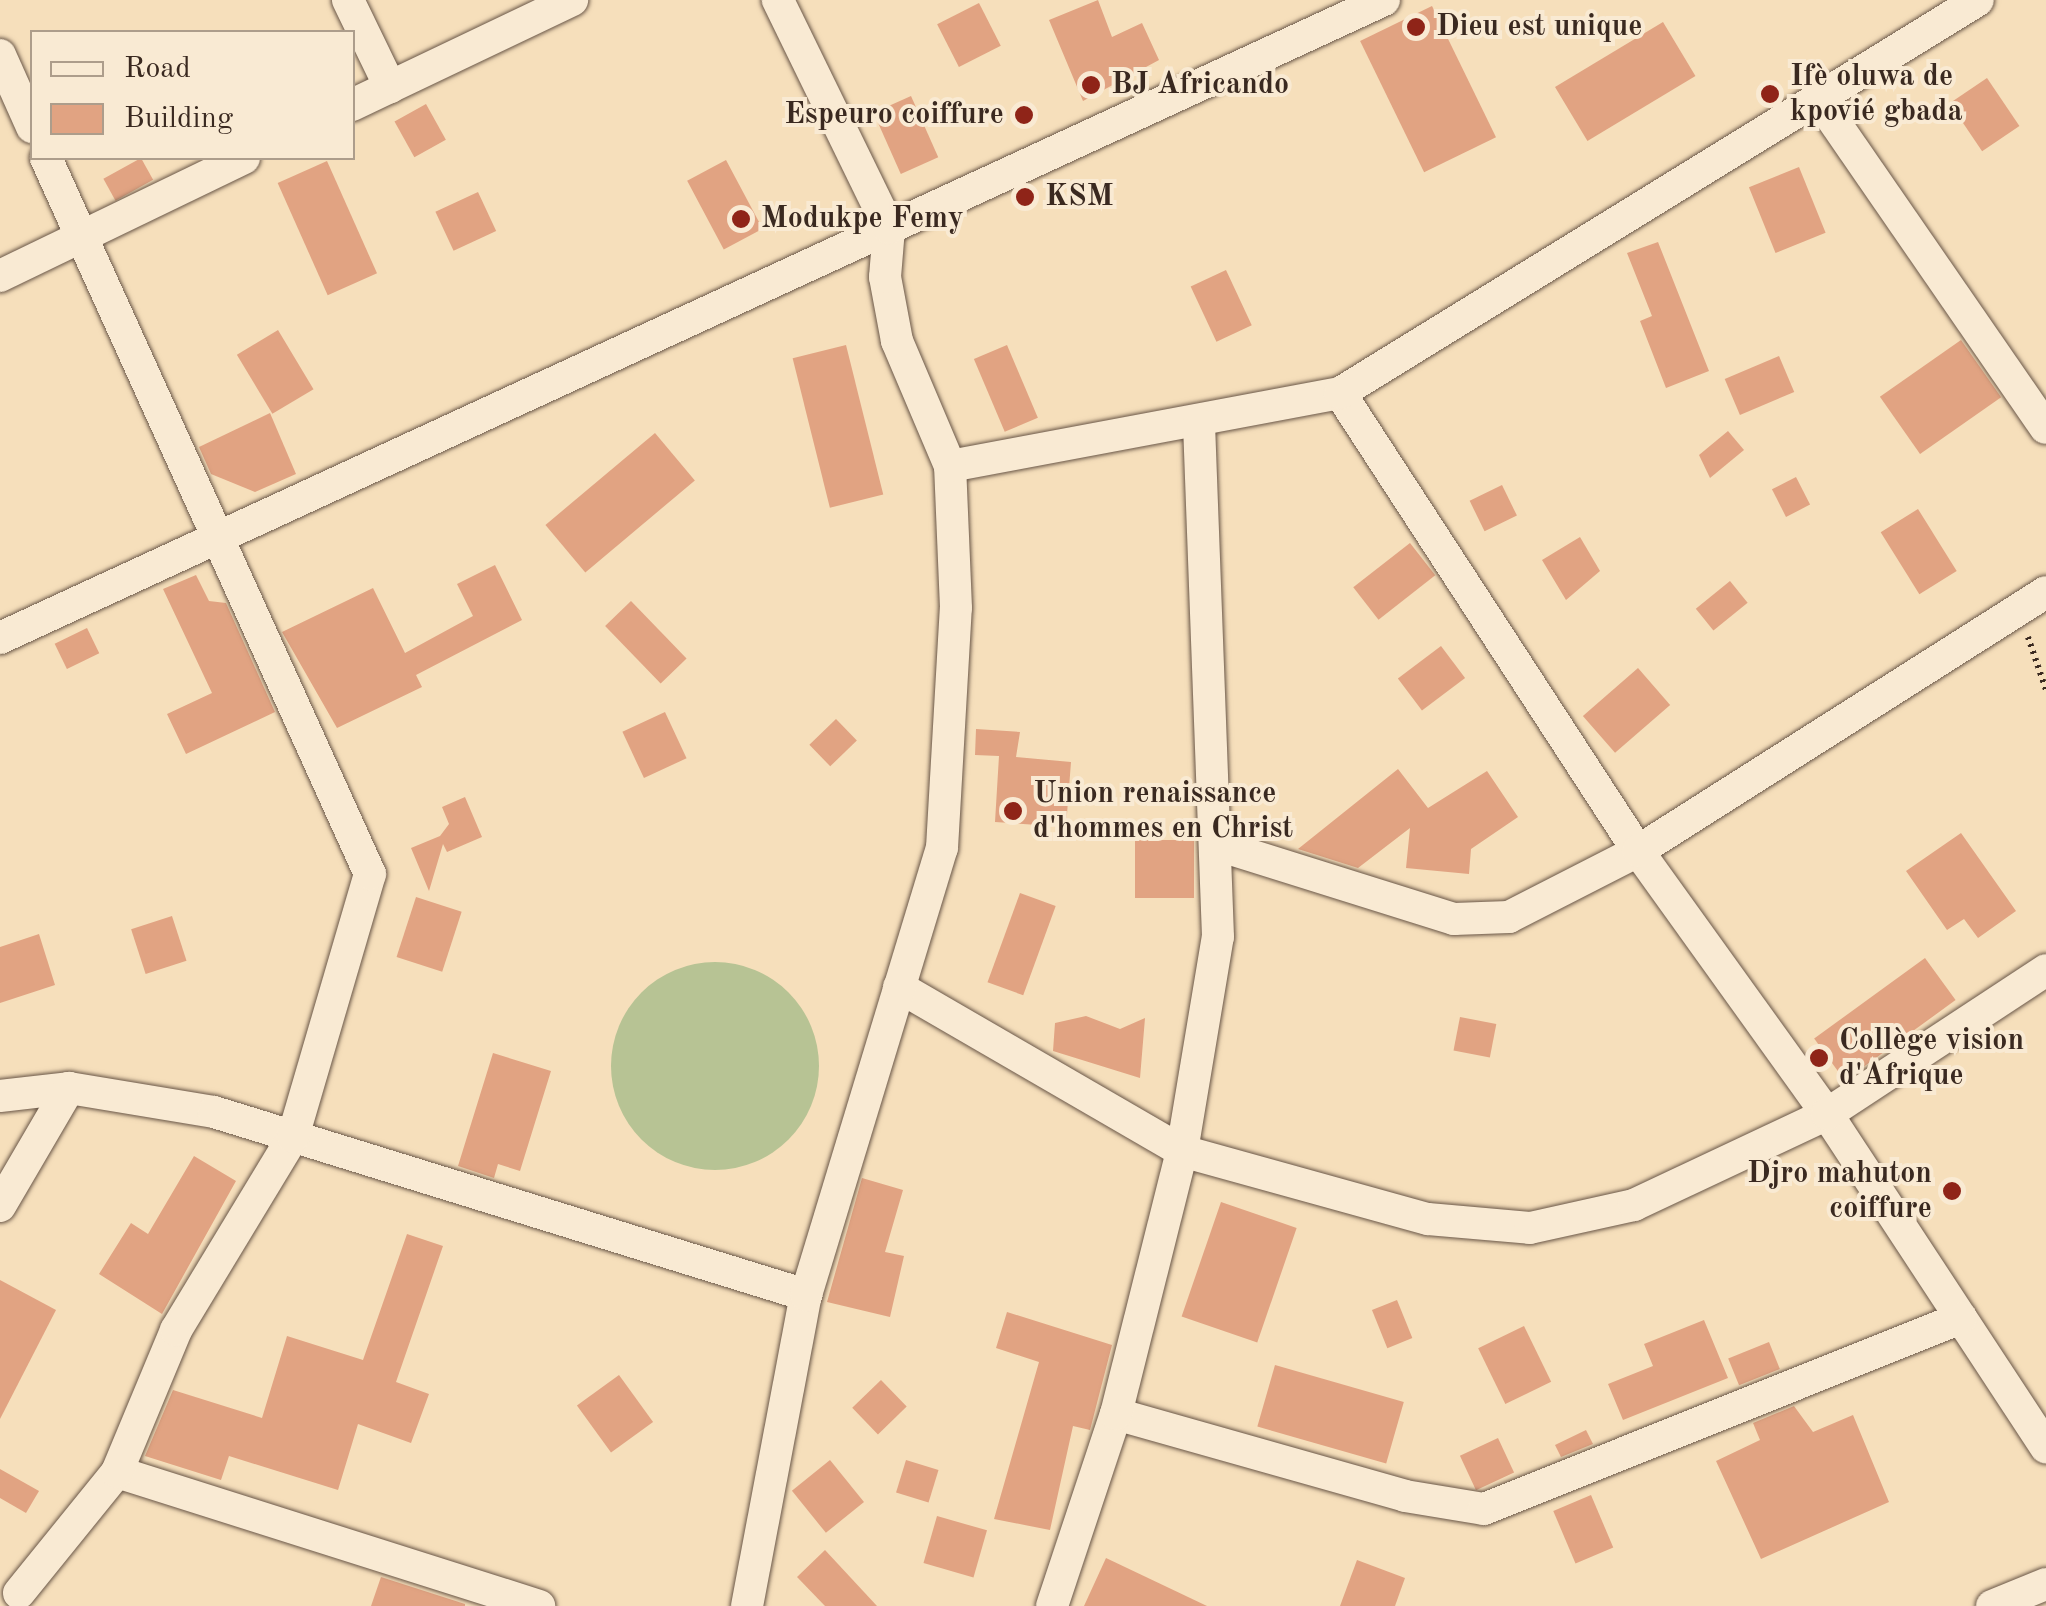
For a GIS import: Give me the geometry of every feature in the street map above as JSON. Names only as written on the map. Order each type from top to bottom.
[{"type":"street","points":[[348,0],[390,87]]},
{"type":"street","points":[[355,104],[572,0]]},
{"type":"street","points":[[747,1606],[806,1295],[942,848],[956,608],[950,466],[898,342],[885,277],[888,228],[778,0]]},
{"type":"street","points":[[0,638],[1384,0]]},
{"type":"street","points":[[950,466],[1199,424],[1340,393],[1820,101],[1978,0]]},
{"type":"street","points":[[0,55],[30,122]]},
{"type":"street","points":[[1820,101],[2046,428]]},
{"type":"street","points":[[19,1593],[118,1472],[176,1330],[292,1136],[370,874],[47,160]]},
{"type":"street","points":[[0,276],[240,160]]},
{"type":"street","points":[[1340,393],[1638,851],[1827,1114],[2046,1448]]},
{"type":"street","points":[[1052,1606],[1116,1414],[1182,1151],[1218,937],[1221,846],[1199,424]]},
{"type":"street","points":[[1221,846],[1486,922],[1638,851],[2042,595]]},
{"type":"street","points":[[899,987],[1182,1151],[1428,1219],[1530,1228],[1634,1205],[1827,1114],[2046,970]]},
{"type":"street","points":[[0,1096],[69,1088],[150,1097],[292,1136],[806,1295]]},
{"type":"street","points":[[0,1206],[69,1088]]},
{"type":"street","points":[[1116,1414],[1405,1496],[1484,1509],[1961,1318]]},
{"type":"street","points":[[118,1472],[539,1606]]},
{"type":"street","points":[[1992,1606],[2046,1584]]},
{"type":"path","points":[[2042,595],[2028,637],[2046,690]]},
{"type":"green space","points":[[715,962],[755,970],[789,992],[811,1026],[819,1066],[811,1106],[789,1140],[755,1162],[715,1170],[675,1162],[641,1140],[619,1106],[611,1066],[619,1026],[641,992],[675,970]]},
{"type":"building","points":[[1098,0],[1112,37],[1142,23],[1159,60],[1083,101],[1049,20]]},
{"type":"building","points":[[979,3],[1001,46],[959,67],[937,24]]},
{"type":"building","points":[[1432,6],[1496,137],[1424,172],[1360,41]]},
{"type":"building","points":[[1663,22],[1695,76],[1587,141],[1555,87]]},
{"type":"building","points":[[1987,78],[2019,126],[1982,151],[1950,103]]},
{"type":"building","points":[[911,96],[938,157],[901,174],[874,113]]},
{"type":"building","points":[[426,104],[446,140],[414,157],[395,121]]},
{"type":"building","points":[[142,160],[153,180],[116,201],[103,179]]},
{"type":"building","points":[[726,160],[763,229],[724,250],[687,181]]},
{"type":"building","points":[[327,161],[377,273],[328,295],[278,183]]},
{"type":"building","points":[[1799,167],[1826,233],[1776,253],[1749,187]]},
{"type":"building","points":[[478,192],[496,231],[454,251],[435,212]]},
{"type":"building","points":[[1658,242],[1709,371],[1666,388],[1640,321],[1652,316],[1627,253]]},
{"type":"building","points":[[1226,270],[1252,325],[1216,342],[1191,286]]},
{"type":"building","points":[[278,330],[314,389],[272,414],[237,355]]},
{"type":"building","points":[[1961,340],[2001,397],[1920,454],[1880,397]]},
{"type":"building","points":[[846,345],[883,494],[830,508],[793,358]]},
{"type":"building","points":[[1007,345],[1038,418],[1005,432],[974,359]]},
{"type":"building","points":[[1779,356],[1794,392],[1740,415],[1725,379]]},
{"type":"building","points":[[270,413],[296,474],[255,492],[211,474],[199,447]]},
{"type":"building","points":[[1728,431],[1744,450],[1710,478],[1699,455]]},
{"type":"building","points":[[655,433],[695,480],[585,572],[545,525]]},
{"type":"building","points":[[1796,477],[1810,505],[1786,517],[1772,489]]},
{"type":"building","points":[[1502,485],[1517,516],[1485,531],[1470,501]]},
{"type":"building","points":[[1918,509],[1957,571],[1919,594],[1881,532]]},
{"type":"building","points":[[1580,537],[1600,571],[1566,600],[1542,560]]},
{"type":"building","points":[[1410,543],[1435,575],[1379,620],[1353,587]]},
{"type":"building","points":[[495,565],[522,620],[416,675],[422,687],[337,728],[282,632],[373,588],[405,653],[473,616],[457,584]]},
{"type":"building","points":[[196,575],[209,601],[226,603],[275,712],[186,754],[167,714],[212,693],[163,589]]},
{"type":"building","points":[[1730,581],[1748,603],[1713,630],[1696,609]]},
{"type":"building","points":[[631,601],[687,659],[661,684],[605,626]]},
{"type":"building","points":[[87,628],[99,653],[67,669],[55,644]]},
{"type":"building","points":[[1441,646],[1465,678],[1422,710],[1398,678]]},
{"type":"building","points":[[1638,668],[1670,705],[1615,753],[1583,716]]},
{"type":"building","points":[[665,712],[687,758],[644,778],[622,732]]},
{"type":"building","points":[[836,719],[857,741],[830,766],[809,745]]},
{"type":"building","points":[[976,729],[1020,732],[1016,757],[1071,762],[1066,827],[995,822],[999,756],[975,755]]},
{"type":"building","points":[[1398,769],[1428,808],[1487,771],[1518,817],[1471,849],[1469,874],[1406,868],[1410,828],[1358,868],[1298,849]]},
{"type":"building","points":[[465,797],[482,837],[447,852],[443,844],[429,891],[411,848],[440,836],[449,824],[442,807]]},
{"type":"building","points":[[1961,833],[2016,911],[1978,938],[1964,919],[1947,930],[1906,871]]},
{"type":"building","points":[[1135,840],[1194,840],[1194,898],[1135,898]]},
{"type":"building","points":[[1020,893],[1056,906],[1023,995],[988,982]]},
{"type":"building","points":[[416,897],[462,912],[442,972],[397,957]]},
{"type":"building","points":[[172,916],[187,961],[146,974],[131,929]]},
{"type":"building","points":[[39,934],[55,985],[0,1003],[0,947]]},
{"type":"building","points":[[1925,958],[1956,1000],[1845,1081],[1814,1039]]},
{"type":"building","points":[[1086,1016],[1120,1029],[1145,1018],[1140,1078],[1053,1051],[1055,1023]]},
{"type":"building","points":[[1460,1017],[1496,1024],[1490,1057],[1454,1050]]},
{"type":"building","points":[[493,1053],[551,1071],[520,1171],[498,1164],[494,1178],[458,1166]]},
{"type":"building","points":[[194,1156],[236,1181],[162,1314],[99,1274],[131,1223],[148,1234]]},
{"type":"building","points":[[862,1178],[903,1190],[885,1252],[904,1256],[890,1317],[827,1302]]},
{"type":"building","points":[[1221,1202],[1297,1228],[1257,1342],[1182,1316]]},
{"type":"building","points":[[407,1234],[443,1246],[396,1382],[429,1394],[411,1443],[358,1424],[338,1490],[229,1456],[221,1480],[145,1456],[173,1390],[262,1418],[287,1336],[363,1360]]},
{"type":"building","points":[[0,1280],[56,1310],[0,1419]]},
{"type":"building","points":[[1397,1300],[1412,1338],[1387,1348],[1372,1310]]},
{"type":"building","points":[[1007,1312],[1112,1345],[1090,1430],[1073,1426],[1050,1530],[994,1519],[1039,1362],[996,1348]]},
{"type":"building","points":[[1704,1320],[1728,1378],[1623,1420],[1608,1384],[1653,1366],[1644,1344]]},
{"type":"building","points":[[1524,1326],[1551,1382],[1505,1404],[1478,1348]]},
{"type":"building","points":[[1769,1342],[1780,1369],[1739,1385],[1728,1358]]},
{"type":"building","points":[[1275,1365],[1404,1402],[1386,1463],[1257,1427]]},
{"type":"building","points":[[619,1375],[653,1422],[611,1452],[577,1406]]},
{"type":"building","points":[[881,1380],[907,1407],[878,1434],[852,1408]]},
{"type":"building","points":[[1794,1406],[1813,1432],[1853,1415],[1889,1502],[1761,1559],[1716,1461],[1760,1440],[1753,1423]]},
{"type":"building","points":[[1586,1430],[1593,1444],[1561,1457],[1555,1445]]},
{"type":"building","points":[[1498,1438],[1514,1472],[1476,1490],[1460,1456]]},
{"type":"building","points":[[830,1460],[864,1502],[826,1533],[792,1491]]},
{"type":"building","points":[[906,1460],[939,1470],[929,1502],[896,1493]]},
{"type":"building","points":[[0,1469],[39,1491],[26,1513],[0,1498]]},
{"type":"building","points":[[1591,1495],[1613,1547],[1576,1563],[1553,1511]]},
{"type":"building","points":[[937,1516],[987,1530],[973,1577],[923,1563]]},
{"type":"building","points":[[825,1550],[877,1606],[825,1606],[797,1577]]},
{"type":"building","points":[[1106,1558],[1207,1606],[1084,1606]]},
{"type":"building","points":[[1357,1560],[1405,1578],[1395,1606],[1340,1606]]},
{"type":"building","points":[[381,1577],[465,1604],[465,1606],[371,1606]]},
{"type":"place","name":"Dieu est unique","points":[[1416,27]]},
{"type":"place","name":"BJ Africando","points":[[1091,85]]},
{"type":"place","name":"Ifè oluwa de kpovié gbada","points":[[1770,94]]},
{"type":"place","name":"Espeuro coiffure","points":[[1024,115]]},
{"type":"place","name":"KSM","points":[[1025,197]]},
{"type":"place","name":"Modukpe Femy","points":[[741,219]]},
{"type":"place","name":"Union renaissance d'hommes en Christ","points":[[1013,811]]},
{"type":"place","name":"Collège vision d'Afrique","points":[[1819,1058]]},
{"type":"place","name":"Djro mahuton coiffure","points":[[1952,1191]]}]
